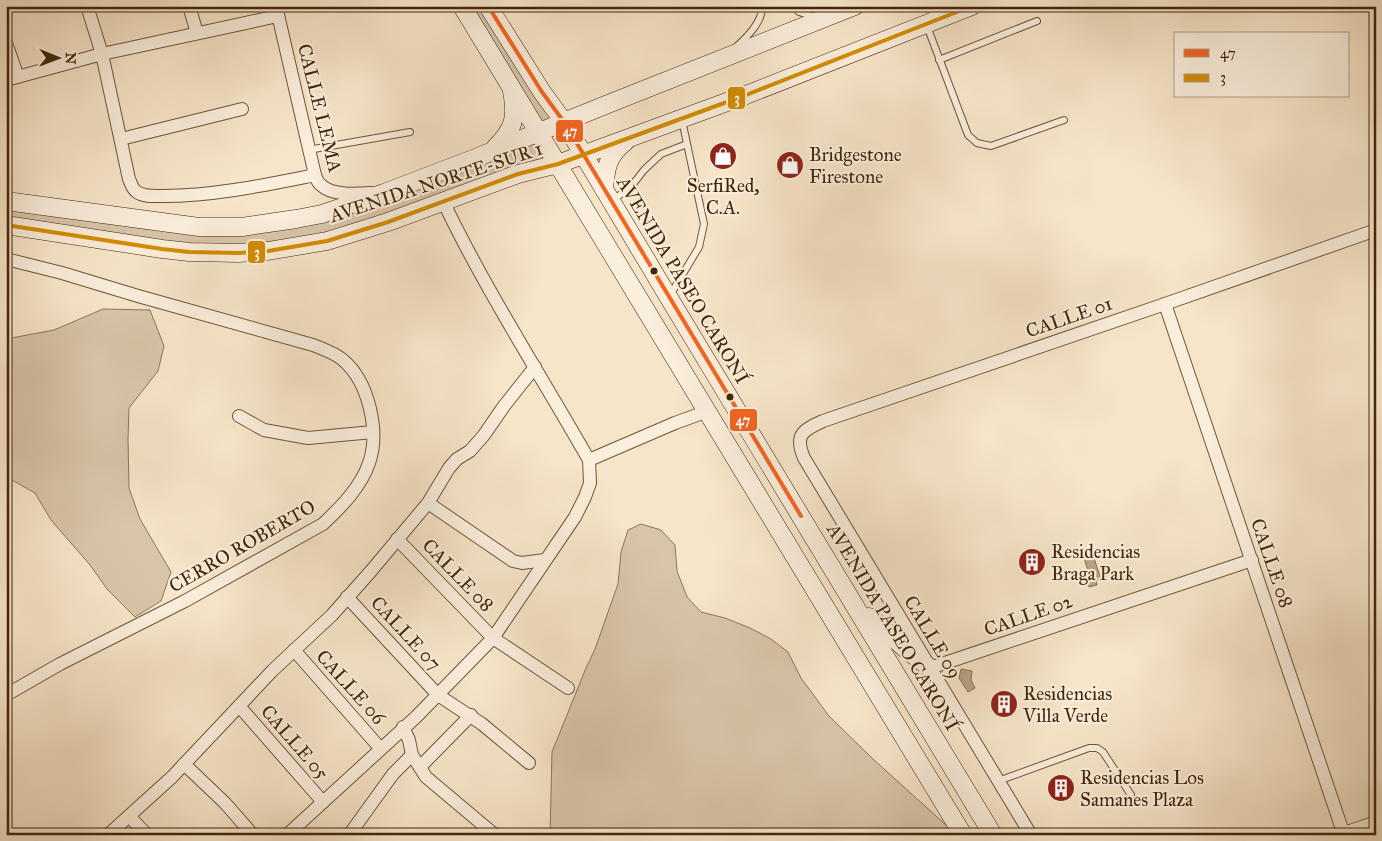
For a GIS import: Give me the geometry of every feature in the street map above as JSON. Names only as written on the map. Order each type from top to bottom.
[{"type":"main road","points":[[462,6],[963,835]]},
{"type":"main road","name":"AVENIDA PASEO CARONÍ","points":[[488,6],[542,92],[564,122],[993,835]]},
{"type":"main road","name":"AVENIDA NORTE-SUR 1","points":[[6,201],[199,227],[242,227],[296,220],[322,214],[384,194],[854,6]]},
{"type":"main road","name":"AVENIDA NORTE-SUR 1","points":[[8,229],[189,252],[239,253],[268,251],[327,241],[379,225],[518,174],[558,164],[682,119],[972,6]]},
{"type":"main road","points":[[492,151],[506,137],[513,123],[515,104],[512,88]]},
{"type":"main road","points":[[607,195],[606,168],[611,156],[618,147],[631,137]]},
{"type":"main road","points":[[518,174],[551,173],[572,186]]},
{"type":"main road","points":[[854,604],[889,636],[930,668]]},
{"type":"street","points":[[87,6],[102,54],[129,179],[137,192],[149,196],[177,196],[227,191],[315,175]]},
{"type":"street","points":[[190,6],[197,34]]},
{"type":"street","points":[[6,43],[12,78],[102,54],[197,34],[277,11]]},
{"type":"street","name":"CALLE LEMA","points":[[277,11],[308,150],[320,185],[332,191],[351,194],[384,194]]},
{"type":"street","points":[[121,139],[242,109]]},
{"type":"street","points":[[287,835],[438,695],[492,638],[575,516],[590,483],[590,460],[486,284],[443,201]]},
{"type":"street","name":"CALLE 01","points":[[804,458],[799,445],[802,433],[809,427],[823,421],[1376,230]]},
{"type":"street","points":[[6,249],[19,262]]},
{"type":"street","name":"CERRO ROBERTO","points":[[6,260],[62,273],[313,345],[329,352],[343,360],[361,383],[372,417],[373,432],[373,446],[369,464],[361,481],[336,512],[323,524],[185,601],[60,664],[6,695]]},
{"type":"street","name":"CALLE 08","points":[[1165,304],[1344,834]]},
{"type":"street","points":[[108,835],[184,764],[273,670],[332,615],[428,503],[448,468],[457,459],[470,451],[484,435],[535,367]]},
{"type":"street","points":[[590,460],[675,423],[708,411]]},
{"type":"street","points":[[238,416],[264,430],[308,438],[373,432]]},
{"type":"street","name":"CALLE 09","points":[[804,458],[1031,835]]},
{"type":"street","points":[[428,503],[513,561],[522,563],[545,560]]},
{"type":"street","name":"CALLE 08","points":[[397,539],[492,638],[568,688]]},
{"type":"street","name":"CALLE 02","points":[[930,668],[1252,560]]},
{"type":"street","name":"CALLE 07","points":[[347,597],[438,695],[470,715],[528,763]]},
{"type":"street","name":"CALLE 06","points":[[294,650],[380,748]]},
{"type":"street","name":"CALLE 05","points":[[239,706],[323,802]]},
{"type":"street","points":[[420,766],[470,715]]},
{"type":"street","points":[[403,728],[409,740],[412,755],[426,777],[495,835]]},
{"type":"street","points":[[349,835],[389,779],[412,755]]},
{"type":"street","points":[[184,764],[225,803],[253,835]]},
{"type":"street","points":[[130,816],[147,835]]},
{"type":"street","points":[[1344,834],[1376,822]]},
{"type":"lane","points":[[720,60],[739,44],[757,23],[762,12],[762,6]]},
{"type":"lane","points":[[793,6],[799,12],[821,19]]},
{"type":"lane","points":[[939,60],[1037,21]]},
{"type":"lane","points":[[926,24],[968,135],[977,143],[991,146],[1064,120]]},
{"type":"lane","points":[[669,298],[698,247],[704,224],[682,119]]},
{"type":"lane","points":[[308,150],[410,132]]},
{"type":"lane","points":[[607,195],[630,188],[644,170],[662,154],[687,144]]},
{"type":"lane","points":[[998,781],[1089,748],[1097,748],[1104,752],[1131,795]]},
{"type":"shaded area","points":[[462,6],[488,6],[564,122],[539,132]]},
{"type":"shaded area","points":[[539,132],[558,164],[388,222],[239,253],[6,225],[6,201],[176,224],[268,224]]},
{"type":"shaded area","points":[[103,309],[150,310],[164,346],[158,371],[129,408],[129,488],[140,519],[171,572],[161,601],[135,617],[107,589],[90,565],[51,520],[35,493],[10,479],[6,480],[6,339],[54,330]]},
{"type":"shaded area","points":[[641,524],[661,530],[675,545],[677,571],[687,597],[701,612],[725,618],[750,628],[771,639],[788,652],[801,678],[829,716],[873,759],[957,835],[550,835],[552,752],[595,649],[618,584],[621,552],[628,530]]},
{"type":"shaded area","points":[[1093,555],[1101,579],[1096,581],[1097,585],[1089,587],[1087,580],[1090,578],[1084,558]]},
{"type":"shaded area","points":[[961,669],[972,671],[971,680],[975,688],[968,692],[959,678]]},
{"type":"transit line","name":"47","points":[[488,6],[542,92],[564,122],[801,516]]},
{"type":"transit line","name":"3","points":[[6,225],[189,252],[239,253],[268,251],[327,241],[388,222],[518,174],[558,164],[746,95],[972,6]]},
{"type":"place","name":"SerfiRed, C.A.","points":[[723,156]]},
{"type":"place","name":"Bridgestone Firestone","points":[[790,165]]},
{"type":"place","name":"Residencias Braga Park","points":[[1032,562]]},
{"type":"place","name":"Residencias Villa Verde","points":[[1004,704]]},
{"type":"place","name":"Residencias Los Samanes Plaza","points":[[1061,788]]}]
